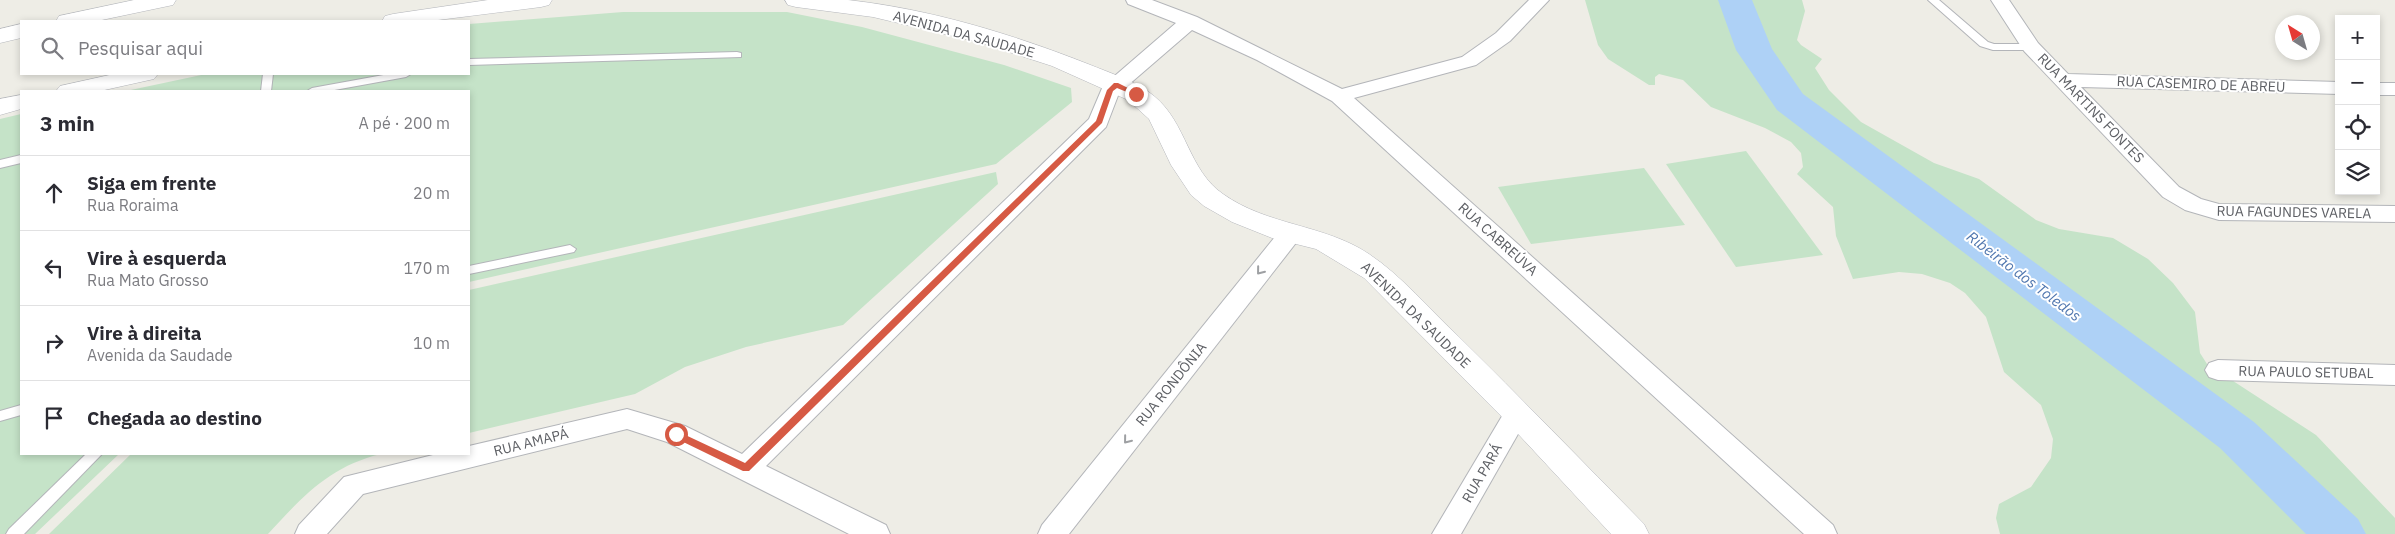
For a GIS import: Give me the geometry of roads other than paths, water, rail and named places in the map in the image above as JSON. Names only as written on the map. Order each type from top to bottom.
[{"type":"street","points":[[72,20],[165,0]]},
{"type":"street","points":[[399,20],[541,0]]},
{"type":"street","name":"AVENIDA DA SAUDADE","points":[[796,0],[856,6],[940,25],[1009,44],[1136,94],[1149,104],[1162,119],[1188,175],[1211,199],[1236,214],[1291,233],[1324,241],[1352,255],[1374,271],[1517,413],[1632,534]]},
{"type":"street","name":"RUA CABREÚVA","points":[[1135,0],[1190,21],[1288,67],[1339,96],[1823,534]]},
{"type":"street","points":[[1339,96],[1469,61],[1503,37],[1540,0]]},
{"type":"street","name":"RUA MARTINS FONTES","points":[[2000,0],[2031,47],[2171,192],[2193,205]]},
{"type":"street","points":[[876,534],[746,468],[1099,122],[1110,90],[1190,21]]},
{"type":"street","points":[[0,36],[20,31]]},
{"type":"street","points":[[73,90],[141,75]]},
{"type":"street","name":"RUA CASEMIRO DE ABREU","points":[[2064,80],[2335,88]]},
{"type":"street","points":[[2380,89],[2395,89]]},
{"type":"street","points":[[0,106],[20,102]]},
{"type":"street","name":"RUA FAGUNDES VARELA","points":[[2193,205],[2219,212],[2395,214]]},
{"type":"street","name":"RUA RONDÔNIA","points":[[1052,534],[1291,233]]},
{"type":"street","name":"RUA PAULO SETUBAL","points":[[2218,370],[2395,374]]},
{"type":"street","name":"RUA PARÁ","points":[[1446,534],[1517,413]]},
{"type":"street","name":"RUA AMAPÁ","points":[[309,534],[354,485],[627,419],[676,434],[746,468]]},
{"type":"lane","points":[[1933,0],[1984,44],[1993,48],[2031,47]]},
{"type":"lane","points":[[470,62],[738,55]]},
{"type":"lane","points":[[266,90],[268,75]]},
{"type":"lane","points":[[318,90],[400,75]]},
{"type":"lane","points":[[0,164],[20,159]]},
{"type":"lane","points":[[470,270],[570,249]]},
{"type":"lane","points":[[0,416],[20,410]]},
{"type":"lane","points":[[14,534],[94,455]]},
{"type":"waterway","name":"Ribeirão dos Toledos","points":[[1735,0],[1754,50],[1790,102],[2237,435],[2340,534]]}]
